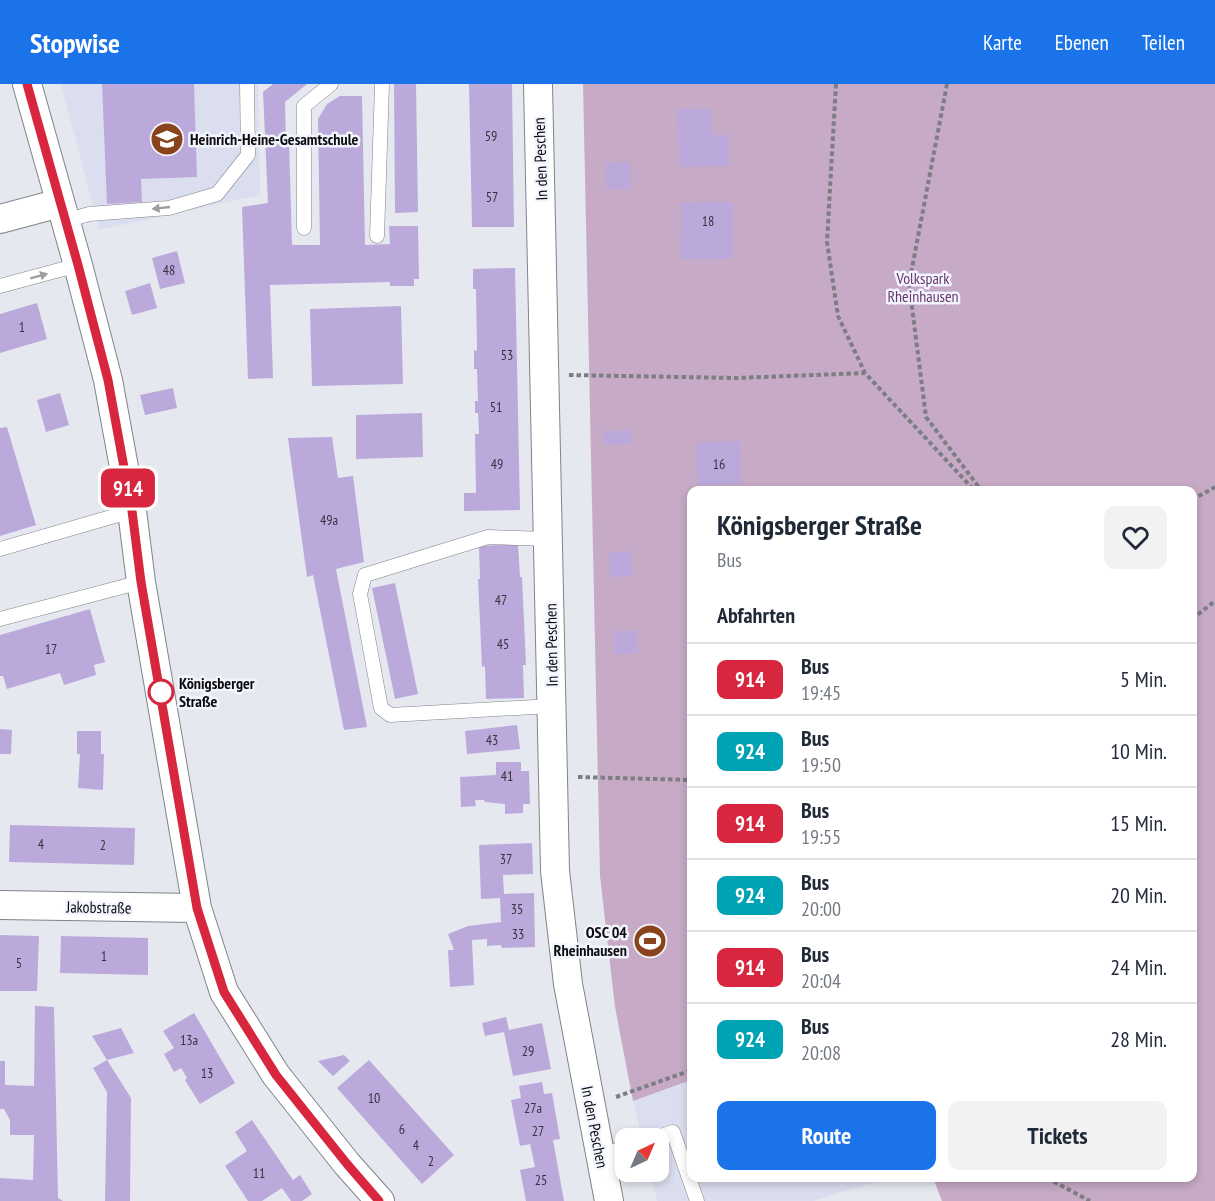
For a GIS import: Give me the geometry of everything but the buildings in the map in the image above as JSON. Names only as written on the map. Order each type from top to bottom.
[{"type":"street","points":[[27,84],[108,380],[132,511],[141,582],[197,908],[224,992],[276,1075],[347,1164],[380,1201]]},
{"type":"street","name":"In den Peschen","points":[[538,84],[555,871],[568,984],[590,1106],[613,1151],[609,1201]]},
{"type":"street","points":[[0,219],[63,212]]},
{"type":"street","name":"Jakobstraße","points":[[0,905],[197,908]]},
{"type":"lane","points":[[63,212],[89,214],[169,208],[217,194],[248,155],[247,84]]},
{"type":"lane","points":[[304,228],[304,106],[331,84]]},
{"type":"lane","points":[[377,236],[382,84]]},
{"type":"lane","points":[[0,286],[78,265]]},
{"type":"lane","points":[[0,549],[132,511]]},
{"type":"lane","points":[[549,539],[488,537],[365,575],[360,594],[381,708],[390,714],[552,706]]},
{"type":"lane","points":[[0,619],[141,582]]},
{"type":"lane","points":[[669,1133],[673,1132],[687,1172]]},
{"type":"lane","points":[[690,1182],[697,1201]]},
{"type":"path","points":[[836,84],[827,242],[838,316],[865,373],[970,486]]},
{"type":"path","points":[[947,84],[909,284],[926,417],[978,486]]},
{"type":"path","points":[[545,375],[737,378],[865,373]]},
{"type":"path","points":[[1197,497],[1215,487]]},
{"type":"path","points":[[1197,614],[1215,601]]},
{"type":"path","points":[[553,776],[687,780]]},
{"type":"path","points":[[590,1106],[687,1072]]},
{"type":"path","points":[[1054,1182],[1090,1201]]},
{"type":"shaded area","name":"Heinrich-Heine-Gesamtschule","points":[[61,84],[258,84],[260,195],[99,230]]},
{"type":"shaded area","points":[[687,1081],[687,1182],[875,1182],[813,1201],[657,1201],[652,1182],[669,1182],[669,1128],[640,1128],[633,1101]]},
{"type":"green space","name":"Volkspark Rheinhausen","points":[[583,84],[1215,84],[1215,1201],[942,1201],[935,1182],[1197,1182],[1197,486],[687,486],[687,1081],[633,1101],[615,1007],[600,876]]},
{"type":"bus line","name":"914","points":[[27,84],[108,380],[132,511],[141,582],[197,908],[224,992],[276,1075],[379,1201]]},
{"type":"place","name":"Heinrich-Heine-Gesamtschule","points":[[167,139]]},
{"type":"place","name":"Königsberger Straße","points":[[161,692]]},
{"type":"place","name":"OSC 04 Rheinhausen","points":[[650,941]]}]
